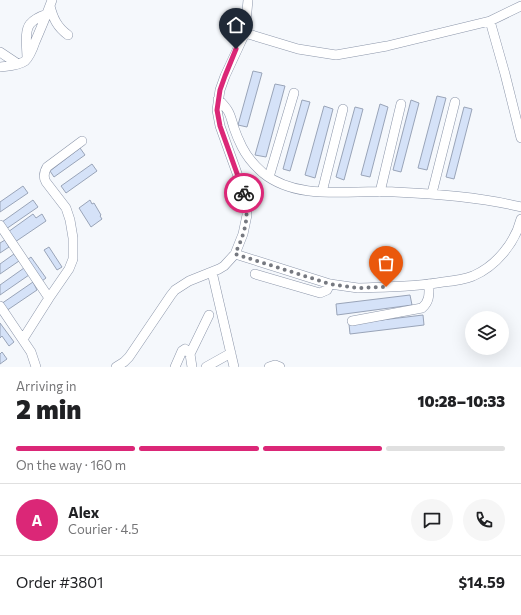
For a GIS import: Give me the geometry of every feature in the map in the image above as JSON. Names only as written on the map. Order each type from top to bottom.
[{"type":"street","points":[[116,367],[129,357],[175,290],[189,281],[224,266],[235,254],[243,234],[247,215],[246,201],[220,126],[217,110],[218,99],[225,76],[244,33],[248,0]]},
{"type":"street","points":[[244,33],[298,49],[336,55],[387,46],[490,21],[521,6]]},
{"type":"street","points":[[49,7],[58,25],[68,35]]},
{"type":"street","points":[[0,66],[18,64],[25,61],[32,49],[49,7]]},
{"type":"street","points":[[490,21],[521,138]]},
{"type":"street","points":[[0,52],[18,64]]},
{"type":"street","points":[[269,177],[294,94]]},
{"type":"street","points":[[218,99],[229,112],[243,149],[250,160],[269,177],[286,186],[299,190],[322,192],[432,194],[500,202],[521,207]]},
{"type":"street","points":[[432,194],[456,102]]},
{"type":"street","points":[[380,192],[401,104]]},
{"type":"street","points":[[322,192],[343,108]]},
{"type":"street","points":[[23,339],[48,298],[69,269],[73,259],[73,238],[66,208],[44,179],[44,173],[47,167],[82,141]]},
{"type":"street","points":[[235,254],[330,284],[358,288],[429,284],[460,280],[481,271],[503,253],[512,241],[521,219]]},
{"type":"street","points":[[0,225],[48,298]]},
{"type":"street","points":[[272,279],[276,266]]},
{"type":"street","points":[[212,272],[234,367]]},
{"type":"street","points":[[255,274],[320,293],[327,290],[330,284]]},
{"type":"street","points":[[352,321],[422,308],[429,300],[429,284]]},
{"type":"street","points":[[0,306],[31,352],[36,367]]},
{"type":"street","points":[[192,367],[190,354],[209,316]]},
{"type":"street","points":[[175,367],[182,351],[186,350],[190,354]]},
{"type":"street","points":[[206,367],[231,353]]},
{"type":"street","points":[[270,367],[275,365],[280,367]]},
{"type":"building","points":[[253,71],[262,73],[247,127],[238,125]]},
{"type":"building","points":[[275,84],[285,86],[266,157],[255,155]]},
{"type":"building","points":[[437,96],[446,98],[427,170],[418,168]]},
{"type":"building","points":[[302,100],[310,102],[290,171],[283,169]]},
{"type":"building","points":[[411,100],[419,103],[401,172],[393,170]]},
{"type":"building","points":[[380,104],[388,107],[370,177],[361,175]]},
{"type":"building","points":[[324,106],[333,109],[315,178],[305,175]]},
{"type":"building","points":[[355,107],[363,109],[344,180],[336,177]]},
{"type":"building","points":[[464,107],[472,109],[454,179],[446,177]]},
{"type":"building","points":[[80,148],[85,155],[54,177],[50,171]]},
{"type":"building","points":[[92,164],[97,171],[66,193],[61,186]]},
{"type":"building","points":[[23,186],[28,193],[0,212],[0,202]]},
{"type":"building","points":[[33,200],[38,207],[6,229],[2,222]]},
{"type":"building","points":[[90,200],[92,204],[94,203],[102,219],[91,227],[79,208]]},
{"type":"building","points":[[33,214],[36,218],[42,214],[46,221],[15,242],[8,232]]},
{"type":"building","points":[[5,240],[9,247],[0,253],[0,243]]},
{"type":"building","points":[[49,247],[62,267],[57,270],[44,250]]},
{"type":"building","points":[[14,254],[19,261],[0,274],[0,264]]},
{"type":"building","points":[[31,257],[46,278],[42,281],[27,260]]},
{"type":"building","points":[[24,268],[29,275],[0,295],[0,285]]},
{"type":"building","points":[[33,282],[37,290],[6,311],[1,304]]},
{"type":"building","points":[[410,295],[412,305],[337,315],[336,304]]},
{"type":"building","points":[[423,315],[424,325],[350,334],[349,324]]},
{"type":"building","points":[[0,323],[14,342],[9,346],[2,336],[0,338]]},
{"type":"building","points":[[2,352],[7,359],[0,364],[0,354]]},
{"type":"way so far","points":[[244,193],[247,215],[243,234],[235,254],[330,284],[358,288],[386,287]]},
{"type":"route","points":[[236,49],[220,90],[217,110],[220,126],[244,193]]}]
